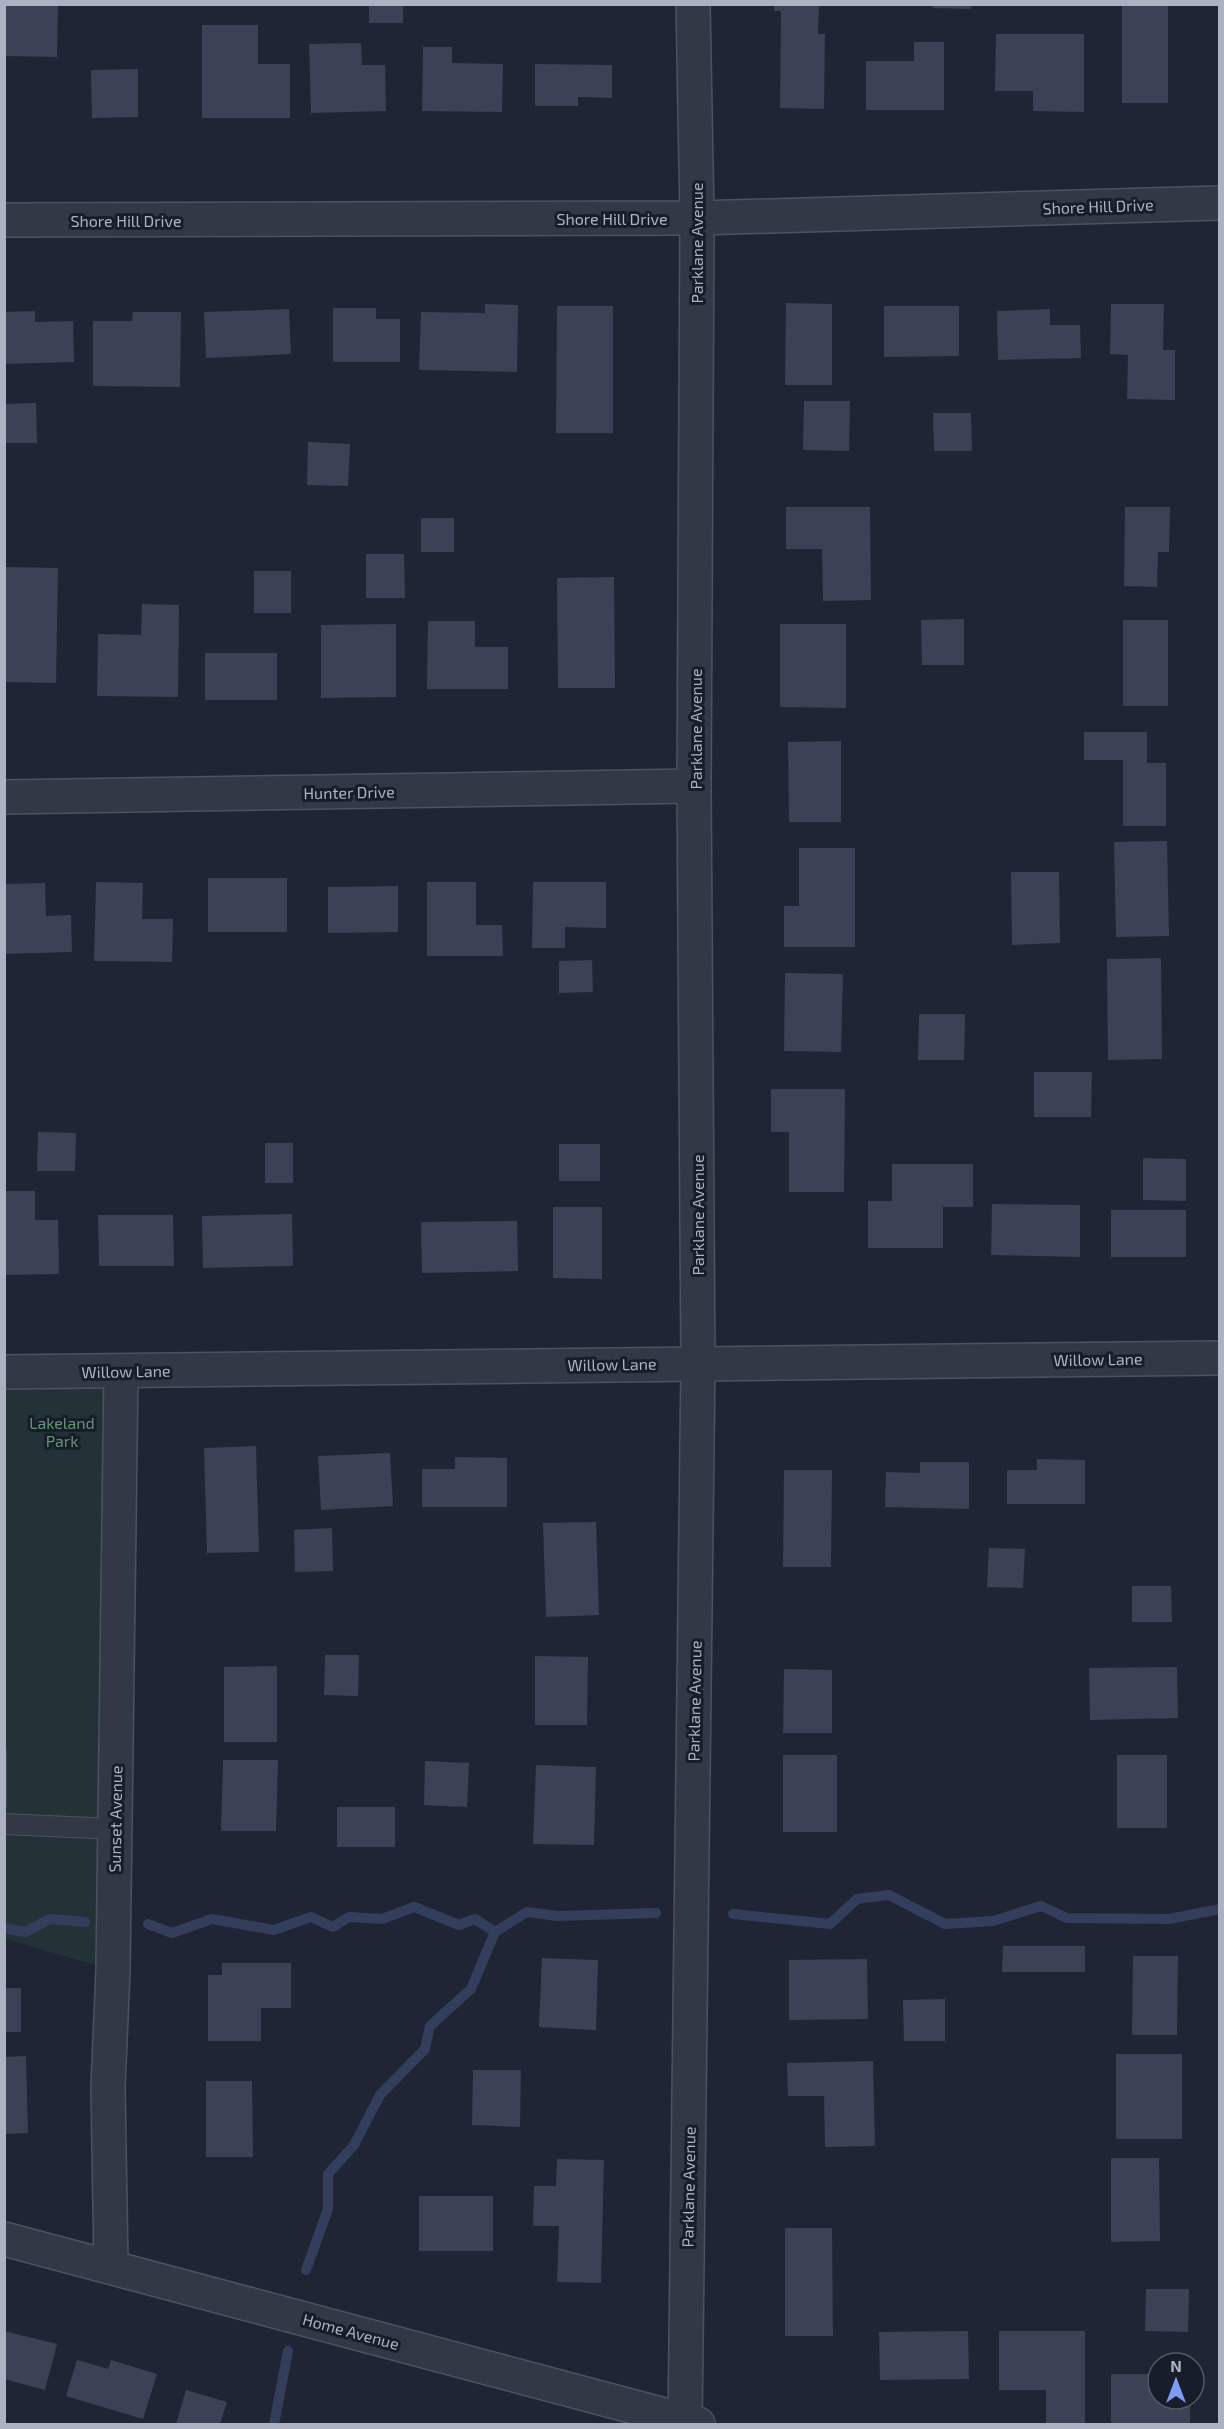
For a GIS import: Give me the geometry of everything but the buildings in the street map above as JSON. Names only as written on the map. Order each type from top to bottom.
[{"type":"street","name":"Parklane Avenue","points":[[689,2423],[698,1363],[694,786],[697,218],[693,4]]},
{"type":"street","name":"Shore Hill Drive","points":[[4,220],[697,218],[1220,203]]},
{"type":"street","name":"Hunter Drive","points":[[4,797],[694,786]]},
{"type":"street","name":"Willow Lane","points":[[4,1372],[1220,1358]]},
{"type":"street","name":"Sunset Avenue","points":[[111,2266],[108,2087],[121,1371]]},
{"type":"street","name":"Home Avenue","points":[[4,2239],[689,2423]]},
{"type":"lane","points":[[4,1824],[114,1829]]},
{"type":"green space","name":"Lakeland Park","points":[[121,1371],[113,1970],[5,1939],[5,1372]]},
{"type":"waterway","points":[[733,1914],[830,1924],[857,1899],[889,1895],[945,1924],[993,1921],[1041,1906],[1067,1918],[1169,1919],[1220,1909]]},
{"type":"waterway","points":[[148,1924],[172,1933],[212,1919],[274,1930],[311,1917],[333,1927],[349,1917],[382,1919],[414,1907],[459,1925],[475,1919],[495,1932]]},
{"type":"waterway","points":[[306,2270],[328,2209],[328,2174],[354,2145],[380,2095],[425,2049],[430,2026],[471,1989],[495,1932],[527,1912],[557,1916],[656,1913]]},
{"type":"waterway","points":[[4,1928],[25,1932],[50,1919],[85,1922]]},
{"type":"waterway","points":[[274,2424],[288,2351]]}]
